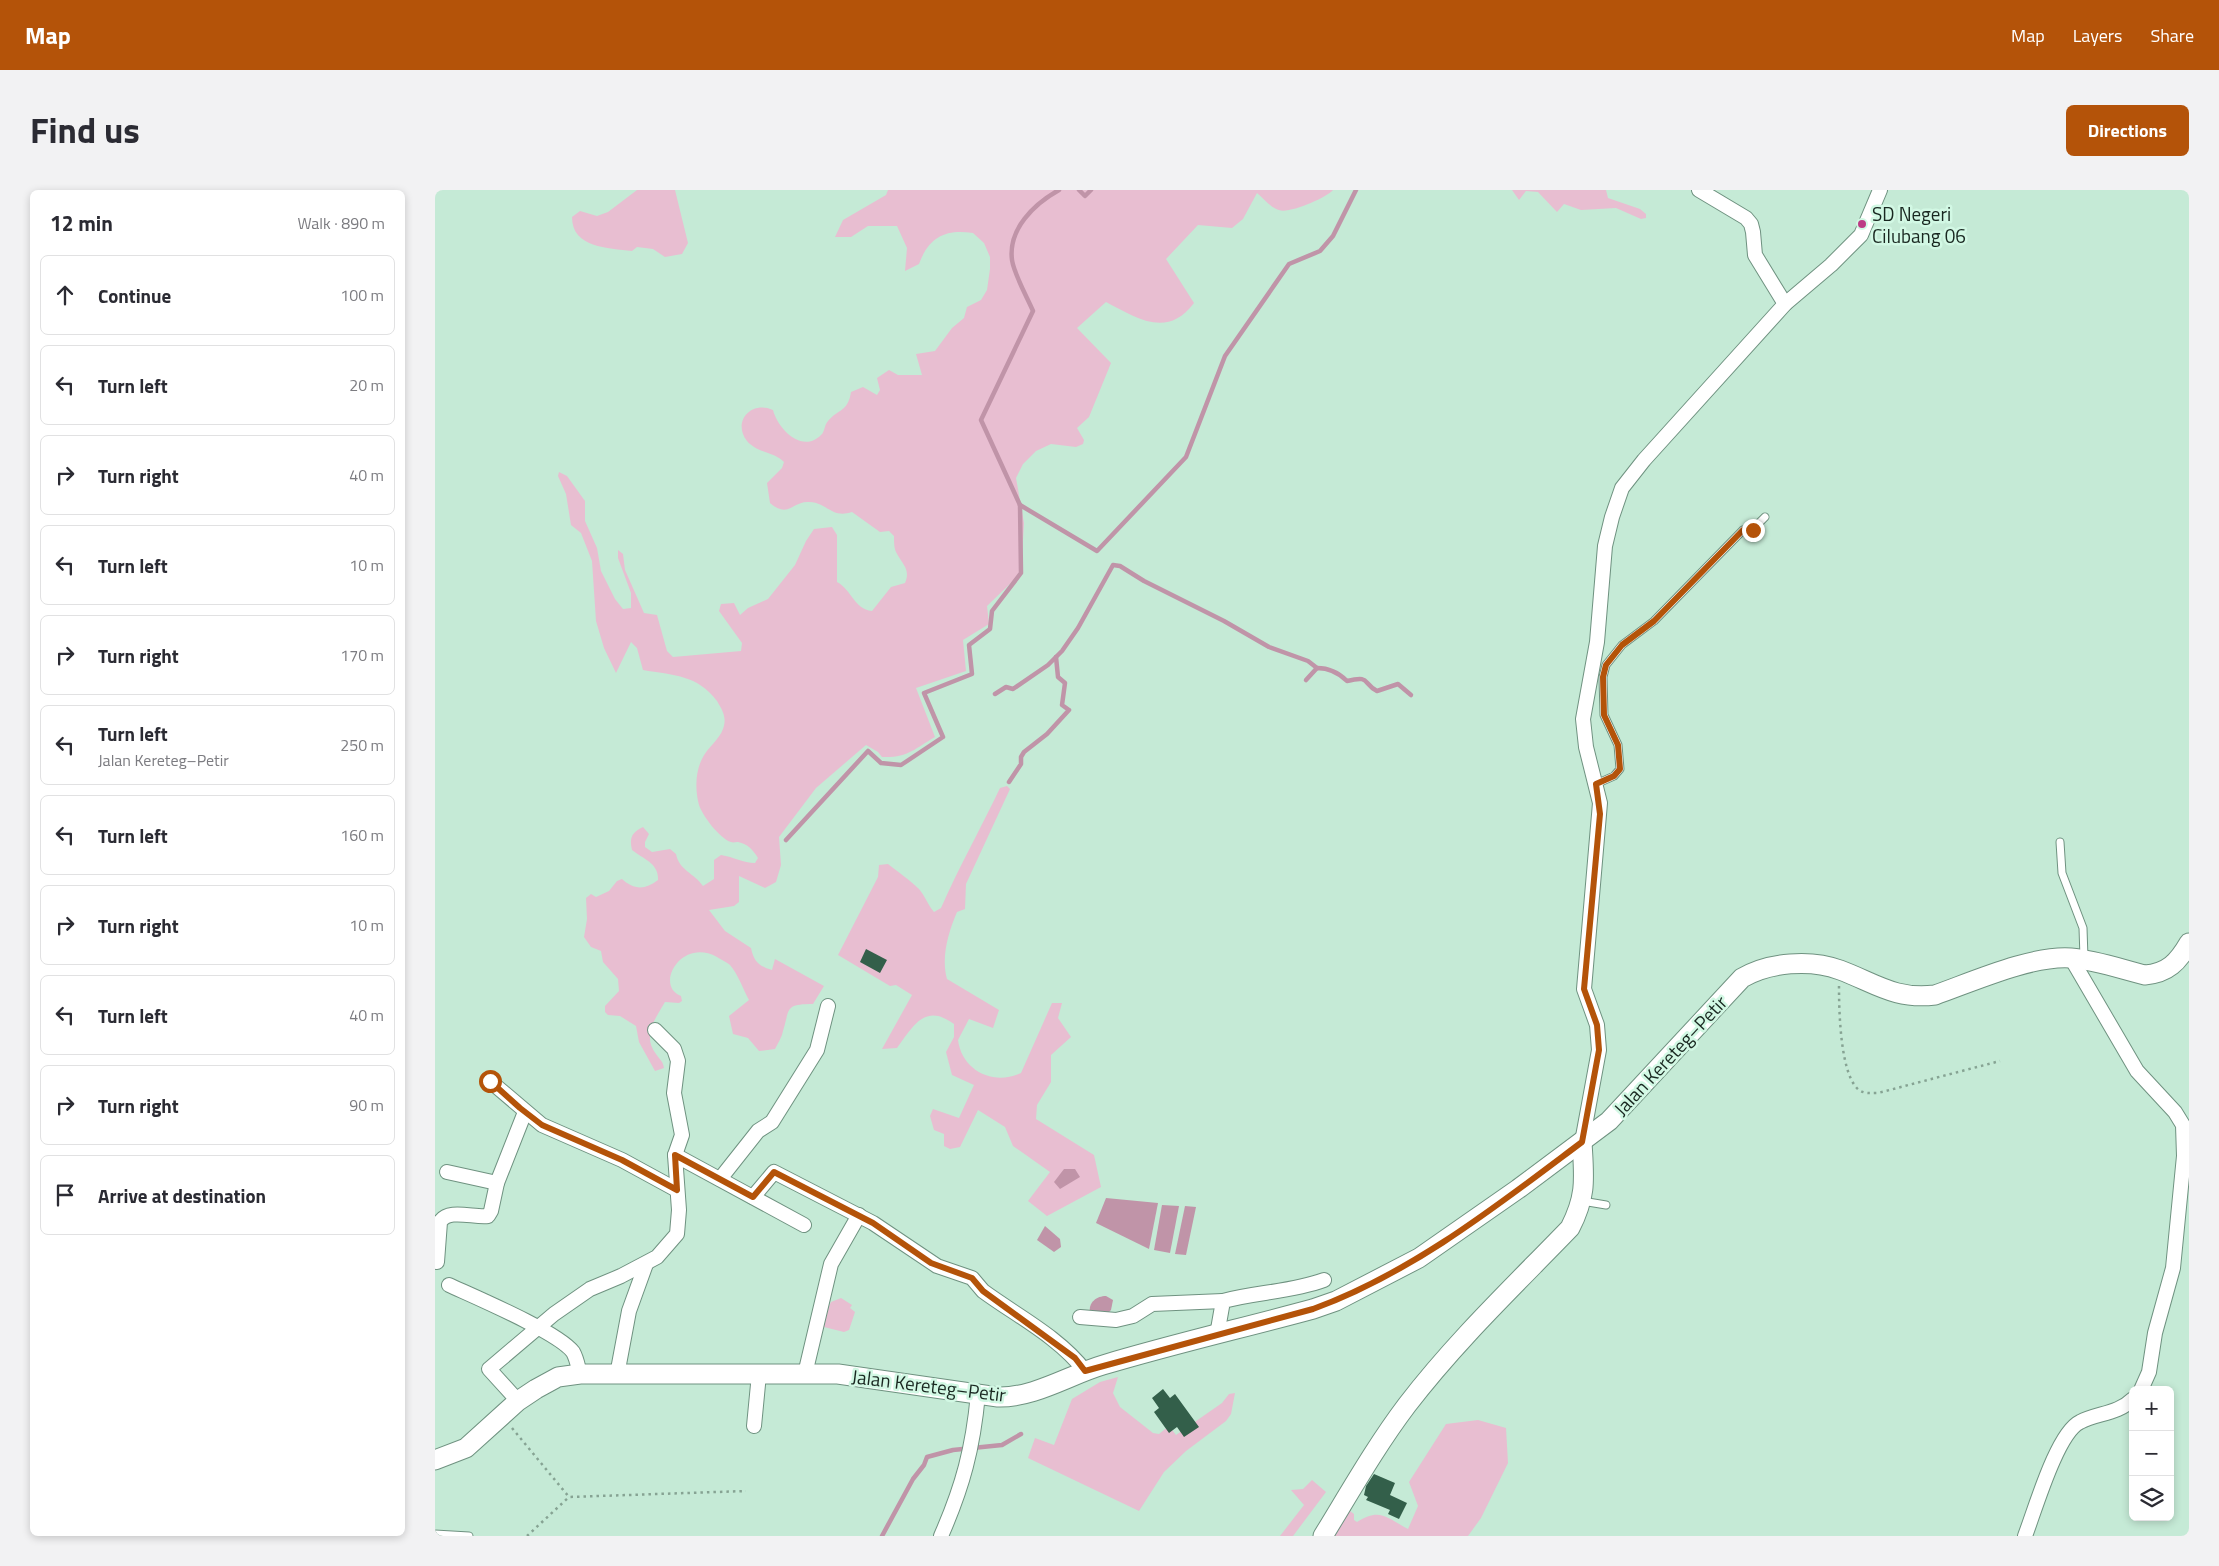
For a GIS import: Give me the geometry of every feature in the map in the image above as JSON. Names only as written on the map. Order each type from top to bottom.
[{"type":"street","points":[[1699,190],[1746,218],[1751,224],[1755,255],[1785,304]]},
{"type":"street","points":[[1323,1536],[1368,1462],[1407,1405],[1452,1350],[1570,1228],[1582,1201],[1584,1188],[1582,1142],[1599,1050],[1597,1025],[1584,989],[1600,814],[1596,784],[1586,747],[1583,719],[1597,642],[1605,546],[1622,488],[1644,460],[1785,304],[1831,265],[1861,234],[1879,190]]},
{"type":"street","name":"Jalan Kereteg–Petir","points":[[435,1460],[462,1451],[518,1401],[558,1377],[580,1374],[805,1374],[857,1376],[998,1397],[1018,1396],[1085,1371],[1313,1309],[1336,1301],[1419,1258],[1582,1142],[1624,1107],[1742,978],[1753,971],[1795,964],[1839,969],[1894,994],[1923,996],[1935,994],[2029,963],[2078,960],[2145,975],[2157,974],[2168,970],[2176,963],[2189,943]]},
{"type":"street","points":[[2078,960],[2137,1071],[2175,1112],[2183,1126],[2184,1156],[2173,1268],[2155,1333],[2149,1372],[2143,1386]]},
{"type":"street","points":[[720,1179],[758,1131],[773,1122],[817,1050],[828,1006]]},
{"type":"street","points":[[518,1401],[489,1369],[538,1328],[590,1289],[646,1264],[670,1244],[677,1234],[679,1222],[675,1155],[682,1135],[674,1093],[678,1061],[674,1050],[655,1030]]},
{"type":"street","points":[[490,1081],[542,1125],[622,1160],[677,1190]]},
{"type":"street","points":[[437,1262],[440,1222],[443,1217],[449,1215],[488,1216],[491,1211],[497,1183],[525,1112]]},
{"type":"street","points":[[675,1155],[805,1225]]},
{"type":"street","points":[[447,1172],[497,1183]]},
{"type":"street","points":[[753,1197],[774,1172],[859,1215],[901,1240],[931,1263],[976,1280],[983,1291],[1055,1342],[1075,1358],[1085,1371]]},
{"type":"street","points":[[805,1374],[831,1264],[859,1215]]},
{"type":"street","points":[[617,1375],[629,1310],[646,1264]]},
{"type":"street","points":[[1080,1317],[1116,1320],[1133,1316],[1152,1304],[1223,1301],[1246,1295],[1298,1289],[1324,1280]]},
{"type":"street","points":[[449,1285],[538,1328],[571,1350],[580,1374]]},
{"type":"street","points":[[1217,1335],[1223,1301]]},
{"type":"street","points":[[754,1426],[759,1374]]},
{"type":"street","points":[[941,1536],[959,1495],[969,1459],[974,1438],[978,1394]]},
{"type":"street","points":[[2025,1536],[2059,1447],[2067,1433],[2079,1422],[2115,1411],[2129,1402]]},
{"type":"lane","points":[[1596,784],[1614,776],[1620,769],[1618,745],[1604,715],[1603,677],[1606,665],[1622,645],[1654,621],[1743,530],[1751,531],[1765,517]]},
{"type":"lane","points":[[2060,842],[2062,872],[2083,928],[2078,960]]},
{"type":"lane","points":[[1582,1201],[1606,1205]]},
{"type":"lane","points":[[435,1534],[469,1536]]},
{"type":"path","points":[[1839,969],[1841,1041],[1853,1084],[1860,1091],[1867,1094],[1878,1093],[2000,1061]]},
{"type":"path","points":[[502,1414],[569,1497]]},
{"type":"path","points":[[527,1536],[569,1497],[745,1491]]},
{"type":"shaded area","points":[[637,190],[675,190],[688,243],[682,254],[665,257],[653,249],[637,247],[632,251],[602,247],[585,241],[578,235],[572,217],[580,211],[597,216],[608,212]]},
{"type":"shaded area","points":[[888,190],[1333,190],[1307,204],[1284,211],[1267,203],[1257,193],[1243,219],[1232,228],[1198,225],[1166,259],[1194,303],[1184,314],[1173,320],[1162,323],[1151,322],[1140,319],[1106,302],[1077,328],[1111,363],[1089,417],[1077,428],[1084,440],[1083,444],[1076,447],[1051,444],[1036,451],[1023,464],[1016,478],[1024,523],[1021,573],[987,606],[989,624],[963,640],[966,671],[916,688],[935,737],[910,752],[891,757],[882,757],[878,752],[866,745],[816,788],[779,837],[781,865],[776,882],[765,888],[739,876],[739,902],[734,906],[709,910],[725,931],[751,948],[754,957],[760,965],[772,970],[775,959],[824,986],[813,1004],[797,1005],[790,1009],[782,1036],[775,1049],[759,1051],[748,1038],[733,1034],[729,1016],[749,1000],[733,969],[717,957],[704,953],[692,953],[675,965],[671,974],[670,983],[673,991],[681,996],[682,1001],[679,1003],[665,1002],[651,1028],[650,1041],[664,1068],[655,1071],[639,1042],[636,1026],[620,1016],[608,1015],[605,1012],[605,1006],[619,991],[618,979],[603,962],[601,951],[591,947],[584,937],[587,919],[586,898],[591,894],[596,897],[609,891],[617,881],[622,879],[635,887],[649,886],[658,880],[658,874],[653,865],[632,850],[632,836],[643,827],[649,834],[645,847],[652,852],[670,849],[676,854],[683,868],[703,886],[714,879],[714,860],[721,855],[751,863],[755,863],[758,858],[747,846],[738,842],[731,842],[717,832],[699,805],[696,787],[698,768],[705,753],[719,737],[725,721],[717,701],[710,692],[693,681],[675,675],[643,670],[637,648],[631,642],[616,673],[604,648],[596,621],[592,561],[581,533],[571,525],[566,494],[558,476],[559,472],[567,476],[585,501],[585,521],[597,548],[601,571],[615,599],[623,609],[631,608],[631,593],[618,558],[618,550],[623,554],[625,570],[644,613],[657,615],[667,651],[673,657],[741,651],[742,643],[719,611],[721,604],[734,603],[740,615],[748,608],[768,599],[795,565],[814,529],[832,527],[837,535],[837,582],[866,610],[872,611],[891,587],[905,583],[907,578],[906,570],[895,550],[894,536],[889,531],[880,532],[852,512],[845,514],[834,512],[815,503],[803,502],[790,508],[782,509],[776,508],[770,503],[767,483],[782,468],[784,462],[776,456],[751,445],[743,434],[742,427],[743,420],[751,410],[765,408],[773,410],[780,425],[792,437],[806,442],[814,440],[822,434],[828,421],[845,407],[851,392],[863,387],[877,395],[880,390],[877,378],[889,370],[898,375],[922,375],[916,354],[935,351],[952,328],[964,318],[967,307],[981,300],[987,290],[990,257],[984,243],[973,233],[954,232],[939,237],[928,247],[919,264],[905,271],[907,248],[897,226],[868,226],[851,237],[835,237],[843,220],[886,195]]},
{"type":"shaded area","points":[[1512,190],[1606,190],[1608,198],[1640,209],[1646,214],[1646,218],[1641,219],[1616,208],[1581,210],[1564,204],[1557,212],[1538,192],[1526,191],[1519,200]]},
{"type":"shaded area","points":[[1007,786],[1010,789],[966,884],[965,909],[957,912],[951,928],[946,946],[945,971],[947,979],[999,1010],[993,1028],[969,1019],[958,1040],[966,1060],[981,1073],[990,1076],[1000,1078],[1011,1077],[1021,1073],[1052,1003],[1062,1003],[1058,1018],[1071,1037],[1051,1055],[1051,1082],[1037,1105],[1036,1119],[1094,1155],[1101,1187],[1047,1216],[1028,1201],[1050,1172],[1013,1146],[1005,1127],[978,1110],[960,1147],[950,1149],[944,1146],[944,1134],[934,1130],[930,1116],[933,1109],[959,1118],[974,1085],[952,1075],[946,1052],[954,1037],[954,1024],[944,1018],[928,1016],[921,1019],[915,1025],[897,1048],[882,1049],[912,995],[896,985],[890,986],[838,955],[878,877],[879,865],[888,864],[912,882],[919,889],[934,912],[941,908],[1000,788]]},
{"type":"shaded area","points":[[1064,1169],[1075,1169],[1080,1177],[1060,1189],[1054,1182]]},
{"type":"shaded area","points":[[1106,1198],[1158,1203],[1149,1249],[1096,1223]]},
{"type":"shaded area","points":[[1162,1205],[1179,1206],[1170,1253],[1154,1250]]},
{"type":"shaded area","points":[[1185,1206],[1196,1207],[1186,1255],[1175,1254]]},
{"type":"shaded area","points":[[1045,1226],[1060,1239],[1061,1247],[1054,1252],[1037,1240]]},
{"type":"shaded area","points":[[1106,1296],[1113,1300],[1111,1310],[1107,1314],[1090,1313],[1090,1306],[1094,1300]]},
{"type":"shaded area","points":[[841,1298],[852,1305],[850,1308],[855,1312],[849,1330],[844,1332],[820,1326],[831,1302]]},
{"type":"shaded area","points":[[1118,1377],[1113,1393],[1120,1407],[1153,1433],[1159,1434],[1169,1426],[1176,1435],[1222,1403],[1229,1394],[1235,1393],[1231,1414],[1226,1421],[1186,1451],[1164,1472],[1139,1511],[1028,1458],[1035,1438],[1054,1445],[1072,1399],[1100,1382]]},
{"type":"shaded area","points":[[1478,1420],[1506,1428],[1508,1463],[1481,1518],[1468,1536],[1315,1536],[1346,1508],[1354,1514],[1354,1520],[1357,1522],[1372,1515],[1378,1515],[1389,1518],[1408,1529],[1418,1506],[1409,1482],[1446,1424]]},
{"type":"shaded area","points":[[1312,1480],[1326,1492],[1293,1536],[1280,1536],[1304,1505],[1291,1490],[1303,1489]]},
{"type":"building","points":[[866,949],[887,960],[880,973],[860,962]]},
{"type":"building","points":[[1163,1389],[1170,1398],[1175,1394],[1199,1427],[1184,1437],[1177,1427],[1169,1433],[1154,1412],[1159,1408],[1152,1398]]},
{"type":"building","points":[[1374,1474],[1395,1483],[1390,1495],[1407,1503],[1399,1519],[1388,1514],[1390,1510],[1366,1500],[1368,1497],[1364,1495],[1366,1486]]},
{"type":"waterway","points":[[786,840],[868,751],[881,763],[901,765],[943,737],[924,693],[972,674],[969,645],[990,629],[992,611],[1021,573],[1020,505],[981,420],[1033,311],[1013,266],[1012,249],[1014,238],[1032,210],[1059,190]]},
{"type":"waterway","points":[[1079,190],[1085,196],[1091,190]]},
{"type":"waterway","points":[[1020,505],[1097,551],[1186,457],[1225,356],[1289,264],[1320,251],[1333,236],[1356,190]]},
{"type":"waterway","points":[[995,694],[1006,687],[1013,689],[1048,665],[1062,651],[1078,628],[1113,565],[1120,566],[1144,581],[1224,621],[1269,647],[1308,661],[1317,668]]},
{"type":"waterway","points":[[1009,782],[1021,764],[1021,757],[1024,752],[1047,734],[1069,710],[1062,705],[1065,683],[1058,677],[1056,657]]},
{"type":"waterway","points":[[1306,680],[1317,668],[1321,668],[1334,672],[1347,681],[1363,679],[1377,691],[1398,684],[1411,695]]},
{"type":"waterway","points":[[882,1536],[927,1457],[953,1450],[1002,1445],[1021,1434]]},
{"type":"place","name":"SD Negeri Cilubang 06","points":[[1862,224]]},
{"type":"route","points":[[490,1081],[542,1125],[622,1160],[677,1190],[675,1155],[753,1197],[772,1172],[774,1172],[873,1223],[901,1240],[931,1263],[976,1280],[979,1288],[1038,1329],[1075,1358],[1085,1371],[1151,1351],[1191,1342],[1336,1301],[1419,1258],[1582,1142],[1599,1050],[1597,1025],[1585,997],[1584,989],[1600,814],[1596,784],[1614,776],[1620,769],[1618,745],[1605,721],[1604,715],[1604,671],[1606,665],[1622,645],[1654,621],[1673,603],[1743,530],[1753,530]]}]
